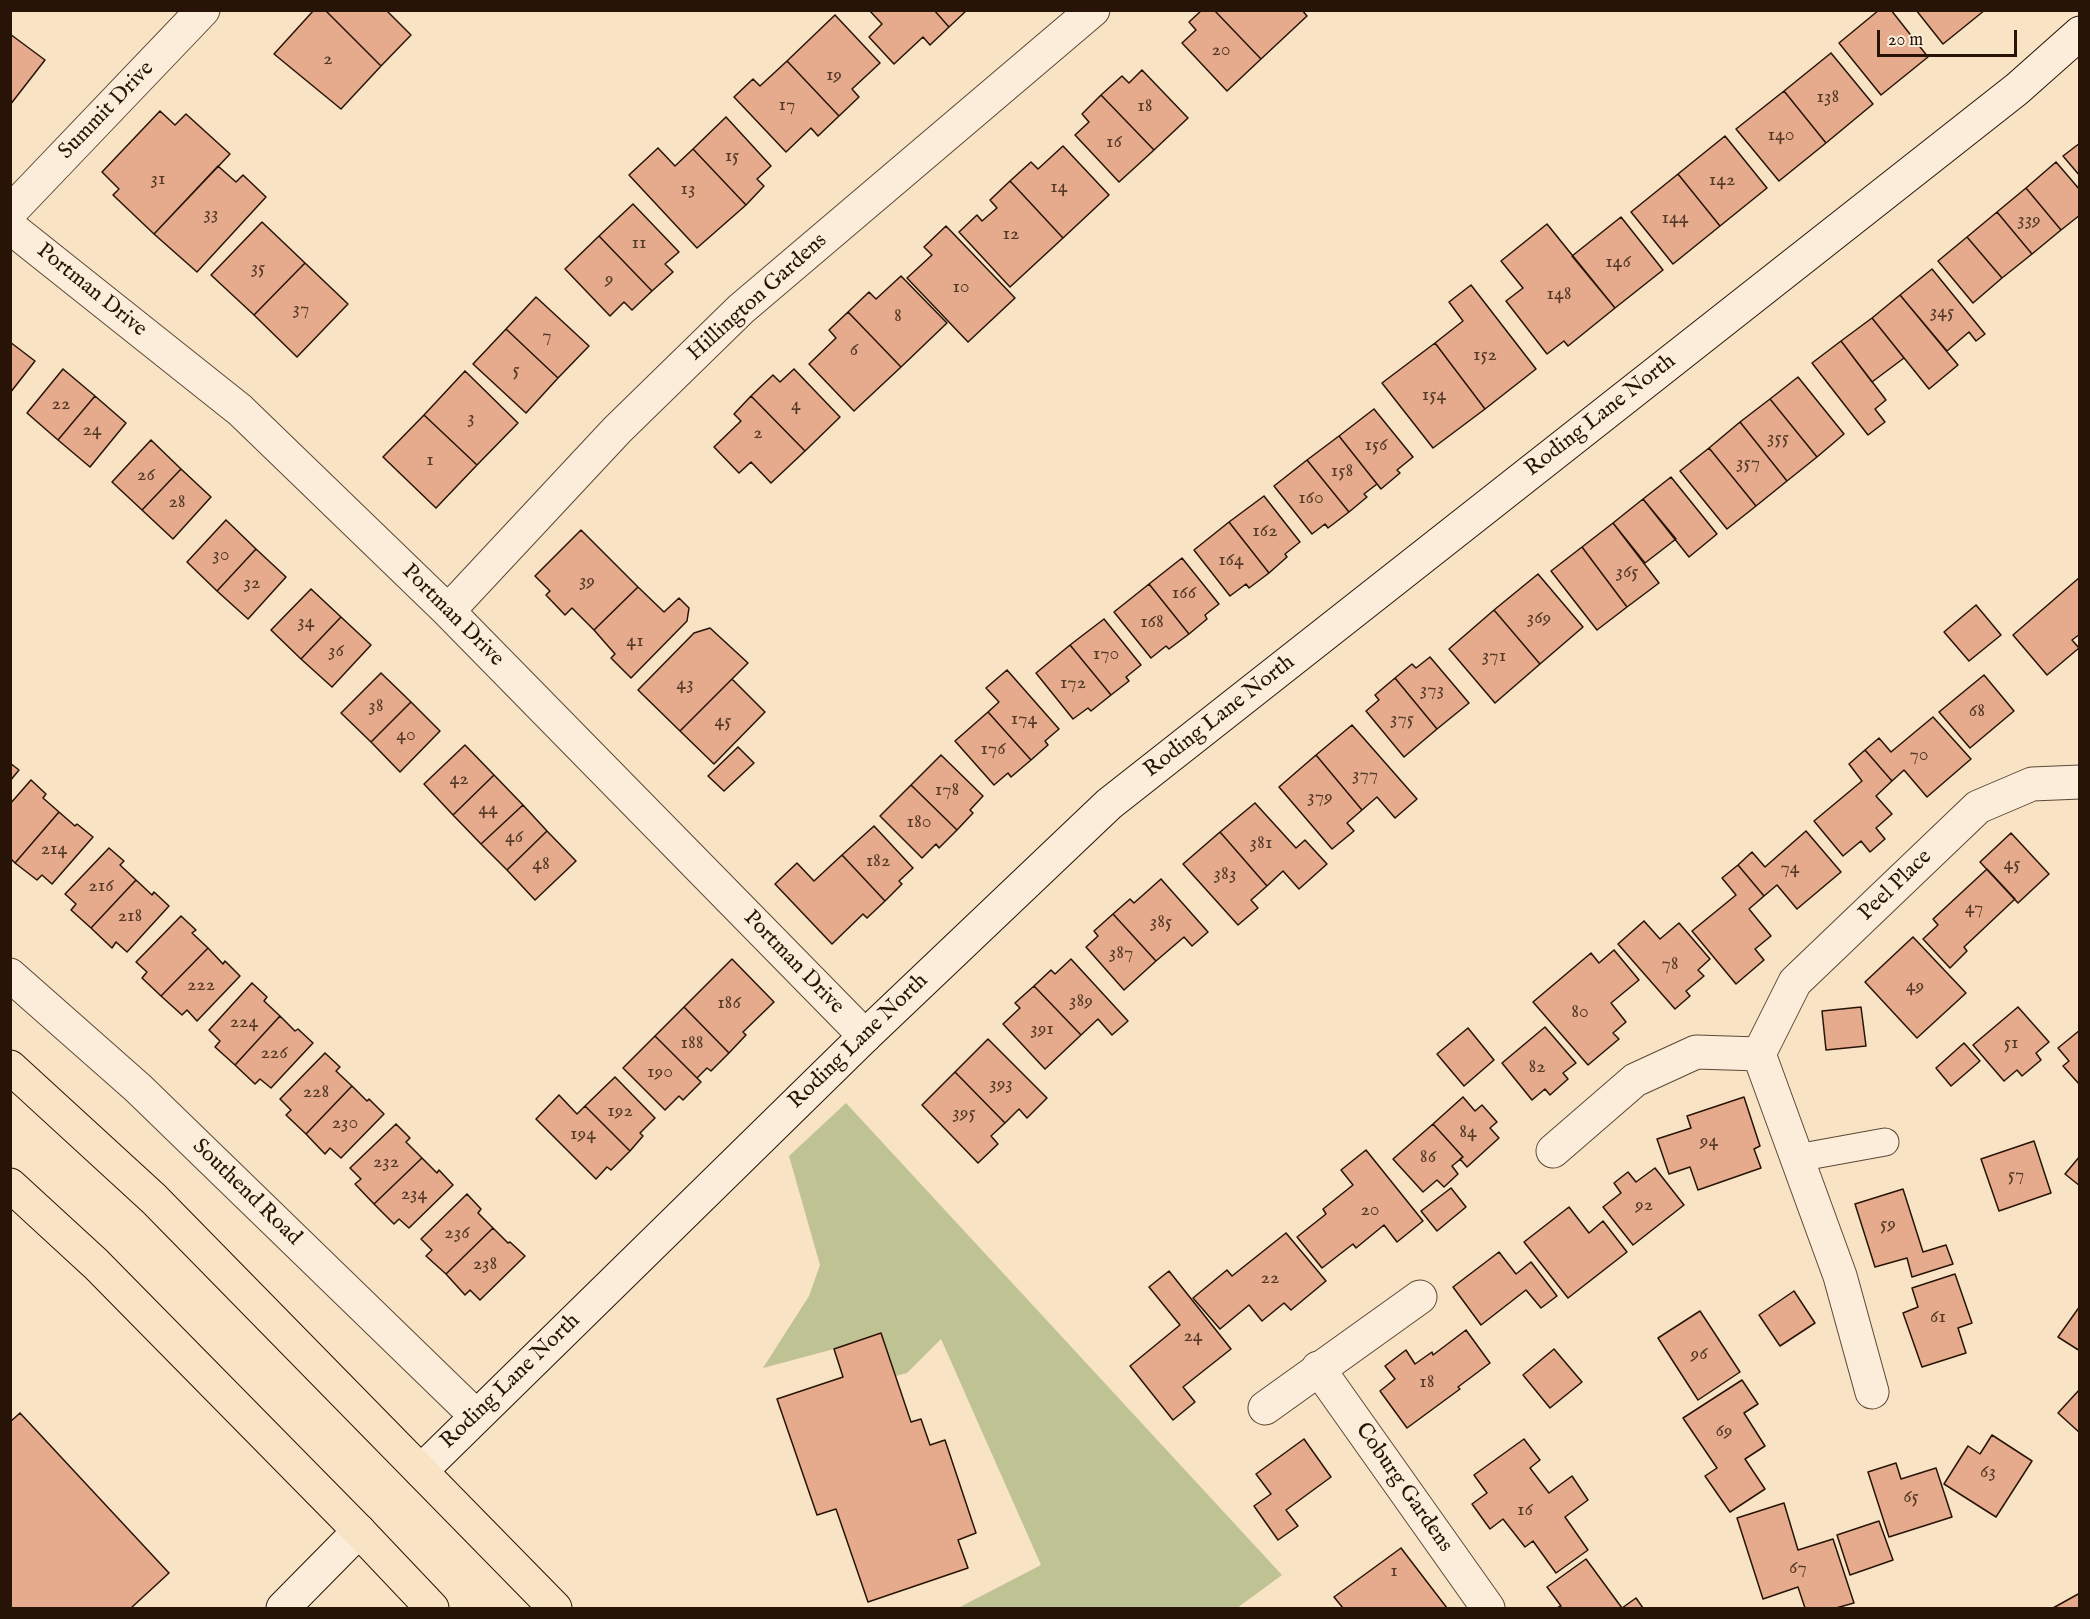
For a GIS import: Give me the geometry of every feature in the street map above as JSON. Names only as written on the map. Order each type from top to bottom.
[{"type":"highway","points":[[10,1067],[154,1199],[555,1608]]},
{"type":"highway","points":[[10,1185],[96,1264],[360,1531],[432,1608]]},
{"type":"street","name":"Summit Drive","points":[[10,212],[203,10]]},
{"type":"street","name":"Hillington Gardens","points":[[448,611],[617,430],[741,309],[1093,10]]},
{"type":"street","name":"Roding Lane North","points":[[421,1471],[865,1036],[1109,804],[2017,89],[2079,33]]},
{"type":"street","name":"Portman Drive","points":[[10,227],[240,410],[448,611],[865,1036]]},
{"type":"street","name":"Peel Place","points":[[1759,1054],[1796,981],[1978,807],[2032,784],[2079,782]]},
{"type":"street","name":"Southend Road","points":[[10,975],[138,1088],[476,1416]]},
{"type":"street","points":[[1553,1151],[1635,1080],[1696,1053],[1759,1054],[1840,1276],[1872,1392]]},
{"type":"street","points":[[1265,1408],[1420,1297]]},
{"type":"street","name":"Coburg Gardens","points":[[1318,1368],[1488,1608]]},
{"type":"street","points":[[283,1608],[360,1531]]},
{"type":"lane","points":[[1797,1158],[1885,1142]]},
{"type":"green space","points":[[846,1103],[1282,1575],[1237,1608],[958,1608],[1041,1565],[941,1339],[907,1373],[896,1376],[881,1333],[834,1349],[763,1368],[809,1296],[820,1265],[789,1156]]},
{"type":"building","points":[[314,10],[325,10],[381,66],[341,109],[274,54]]},
{"type":"building","points":[[325,10],[386,10],[411,35],[381,66]]},
{"type":"building","points":[[869,10],[934,10],[949,27],[930,45],[923,37],[894,64],[869,37],[882,24]]},
{"type":"building","points":[[934,10],[967,10],[949,27]]},
{"type":"building","points":[[1202,10],[1214,10],[1261,59],[1227,91],[1182,43],[1196,30],[1189,22]]},
{"type":"building","points":[[1214,10],[1302,10],[1307,16],[1261,59]]},
{"type":"building","points":[[1879,10],[1891,10],[1928,57],[1881,95],[1839,43]]},
{"type":"building","points":[[1916,10],[1985,10],[1943,44]]},
{"type":"building","points":[[835,15],[880,63],[852,89],[859,97],[839,116],[787,61]]},
{"type":"building","points":[[10,34],[45,60],[10,105]]},
{"type":"building","points":[[1831,53],[1873,104],[1826,143],[1784,91]]},
{"type":"building","points":[[787,61],[839,116],[818,136],[811,128],[786,152],[734,97],[753,79],[760,86]]},
{"type":"building","points":[[1142,70],[1188,118],[1154,150],[1101,95],[1122,76],[1129,83]]},
{"type":"building","points":[[1784,91],[1826,143],[1779,181],[1736,129]]},
{"type":"building","points":[[1101,95],[1154,150],[1119,182],[1075,135],[1089,122],[1082,114]]},
{"type":"building","points":[[160,111],[175,125],[186,114],[230,154],[154,234],[113,195],[119,189],[102,172]]},
{"type":"building","points":[[726,117],[771,166],[757,179],[764,186],[746,205],[693,149]]},
{"type":"building","points":[[1725,136],[1767,188],[1720,226],[1678,174]]},
{"type":"building","points":[[2080,143],[2080,176],[2063,156]]},
{"type":"building","points":[[1063,146],[1109,195],[1063,238],[1010,181],[1031,162],[1038,169]]},
{"type":"building","points":[[658,148],[675,166],[693,149],[746,205],[697,248],[629,175]]},
{"type":"building","points":[[2056,162],[2080,190],[2080,215],[2061,230],[2026,188]]},
{"type":"building","points":[[218,166],[236,182],[243,175],[266,197],[197,272],[154,234]]},
{"type":"building","points":[[1678,174],[1720,226],[1673,264],[1631,212]]},
{"type":"building","points":[[1010,181],[1063,238],[1010,287],[959,232],[977,215],[982,221],[997,208],[990,200]]},
{"type":"building","points":[[2026,188],[2061,230],[2032,254],[1997,212]]},
{"type":"building","points":[[633,204],[679,252],[665,264],[673,272],[652,291],[599,236]]},
{"type":"building","points":[[1997,212],[2032,254],[2002,278],[1967,237]]},
{"type":"building","points":[[1621,217],[1663,270],[1615,308],[1572,256]]},
{"type":"building","points":[[262,222],[305,263],[254,315],[211,275]]},
{"type":"building","points":[[1547,224],[1615,308],[1568,346],[1564,341],[1547,354],[1506,301],[1523,288],[1501,261]]},
{"type":"building","points":[[946,226],[1015,298],[968,342],[907,278],[932,255],[924,247]]},
{"type":"building","points":[[599,236],[652,291],[632,310],[624,302],[610,316],[565,269]]},
{"type":"building","points":[[1967,237],[2002,278],[1973,303],[1938,261]]},
{"type":"building","points":[[305,263],[348,304],[297,357],[254,315]]},
{"type":"building","points":[[1932,269],[1985,334],[1976,341],[1969,332],[1947,351],[1900,295]]},
{"type":"building","points":[[901,276],[947,323],[901,367],[848,312],[869,292],[876,299]]},
{"type":"building","points":[[1471,285],[1536,369],[1485,409],[1435,343],[1463,321],[1449,302]]},
{"type":"building","points":[[1900,295],[1958,365],[1929,389],[1872,318]]},
{"type":"building","points":[[536,297],[589,346],[558,378],[506,329]]},
{"type":"building","points":[[848,312],[901,367],[854,411],[809,364],[836,338],[829,330]]},
{"type":"building","points":[[1872,318],[1904,358],[1872,382],[1841,341]]},
{"type":"building","points":[[506,329],[558,378],[526,413],[473,364]]},
{"type":"building","points":[[1841,341],[1886,400],[1875,409],[1885,422],[1868,435],[1812,363]]},
{"type":"building","points":[[10,342],[35,361],[10,393]]},
{"type":"building","points":[[1435,343],[1485,409],[1433,448],[1382,383]]},
{"type":"building","points":[[63,369],[95,396],[58,440],[27,413]]},
{"type":"building","points":[[794,369],[840,417],[805,451],[751,396],[773,375],[780,382]]},
{"type":"building","points":[[465,371],[518,423],[477,465],[424,415]]},
{"type":"building","points":[[1798,377],[1844,434],[1817,457],[1770,399]]},
{"type":"building","points":[[95,396],[126,423],[90,467],[58,440]]},
{"type":"building","points":[[751,396],[805,451],[771,483],[751,462],[739,473],[714,447],[741,421],[734,414]]},
{"type":"building","points":[[1770,399],[1817,457],[1787,481],[1740,422]]},
{"type":"building","points":[[1374,409],[1413,457],[1397,470],[1400,473],[1381,489],[1339,436]]},
{"type":"building","points":[[424,415],[477,465],[436,508],[383,457]]},
{"type":"building","points":[[1740,422],[1787,481],[1756,506],[1709,448]]},
{"type":"building","points":[[1339,436],[1377,484],[1364,494],[1367,497],[1349,512],[1307,460]]},
{"type":"building","points":[[151,440],[181,469],[142,510],[112,482]]},
{"type":"building","points":[[1709,448],[1756,506],[1727,529],[1680,471]]},
{"type":"building","points":[[1307,460],[1349,512],[1328,528],[1325,524],[1312,534],[1274,486]]},
{"type":"building","points":[[181,469],[211,497],[173,539],[142,510]]},
{"type":"building","points":[[1671,477],[1717,534],[1689,557],[1643,499]]},
{"type":"building","points":[[1264,496],[1300,542],[1285,554],[1287,557],[1269,573],[1229,522]]},
{"type":"building","points":[[1643,499],[1676,539],[1645,563],[1613,523]]},
{"type":"building","points":[[226,520],[256,549],[217,591],[187,562]]},
{"type":"building","points":[[1229,522],[1269,573],[1249,588],[1246,584],[1230,596],[1194,550]]},
{"type":"building","points":[[1613,523],[1659,583],[1627,607],[1582,547]]},
{"type":"building","points":[[581,530],[638,587],[594,630],[572,608],[565,615],[546,595],[550,591],[535,576]]},
{"type":"building","points":[[1582,547],[1627,607],[1597,630],[1551,571]]},
{"type":"building","points":[[256,549],[286,577],[248,619],[217,591]]},
{"type":"building","points":[[1182,558],[1219,604],[1205,615],[1207,619],[1189,634],[1149,584]]},
{"type":"building","points":[[1538,574],[1583,627],[1540,664],[1494,610]]},
{"type":"building","points":[[2080,577],[2080,634],[2072,640],[2079,648],[2047,675],[2013,635]]},
{"type":"building","points":[[1149,584],[1189,634],[1169,649],[1166,646],[1151,658],[1114,612]]},
{"type":"building","points":[[638,587],[664,612],[679,598],[689,608],[687,621],[631,678],[611,658],[615,654],[594,630]]},
{"type":"building","points":[[311,589],[341,617],[301,659],[271,630]]},
{"type":"building","points":[[1976,605],[2001,635],[1969,661],[1944,632]]},
{"type":"building","points":[[1494,610],[1540,664],[1495,703],[1449,649]]},
{"type":"building","points":[[341,617],[371,645],[332,687],[301,659]]},
{"type":"building","points":[[1104,619],[1141,665],[1126,677],[1129,681],[1111,695],[1070,645]]},
{"type":"building","points":[[710,628],[748,663],[680,731],[638,690],[694,633]]},
{"type":"building","points":[[1070,645],[1111,695],[1091,711],[1088,708],[1073,719],[1036,673]]},
{"type":"building","points":[[1430,657],[1469,703],[1437,729],[1395,678],[1412,664],[1416,668]]},
{"type":"building","points":[[1007,670],[1059,729],[1045,741],[1048,745],[1031,760],[988,712],[999,702],[986,688]]},
{"type":"building","points":[[381,673],[411,702],[371,742],[341,713]]},
{"type":"building","points":[[1984,675],[2014,711],[1970,748],[1939,712]]},
{"type":"building","points":[[1395,678],[1437,729],[1404,757],[1366,711],[1379,700],[1375,695]]},
{"type":"building","points":[[732,679],[765,712],[714,764],[680,731]]},
{"type":"building","points":[[411,702],[440,731],[400,772],[371,742]]},
{"type":"building","points":[[988,712],[1031,760],[1011,777],[1008,773],[994,785],[955,741]]},
{"type":"building","points":[[1933,717],[1971,759],[1927,797],[1904,770],[1892,781],[1865,750],[1879,738],[1891,752]]},
{"type":"building","points":[[1352,725],[1417,799],[1395,818],[1377,797],[1362,810],[1316,755]]},
{"type":"building","points":[[465,745],[494,775],[453,815],[424,784]]},
{"type":"building","points":[[738,747],[754,763],[724,791],[708,776]]},
{"type":"building","points":[[1865,750],[1892,781],[1876,796],[1892,814],[1876,828],[1885,839],[1870,852],[1861,841],[1843,856],[1814,821],[1862,781],[1849,764]]},
{"type":"building","points":[[941,755],[983,796],[970,810],[973,813],[957,830],[911,785]]},
{"type":"building","points":[[1316,755],[1362,810],[1347,823],[1354,831],[1332,849],[1279,787]]},
{"type":"building","points":[[10,763],[19,770],[10,781]]},
{"type":"building","points":[[494,775],[523,805],[481,844],[453,815]]},
{"type":"building","points":[[31,780],[46,794],[43,798],[59,812],[15,863],[10,858],[10,804]]},
{"type":"building","points":[[911,785],[957,830],[939,848],[936,844],[922,858],[880,816]]},
{"type":"building","points":[[1255,803],[1296,848],[1305,840],[1327,864],[1299,889],[1283,871],[1267,886],[1220,832]]},
{"type":"building","points":[[523,805],[547,831],[507,870],[481,844]]},
{"type":"building","points":[[59,812],[75,826],[77,824],[93,837],[52,884],[42,875],[37,880],[15,863]]},
{"type":"building","points":[[874,826],[913,868],[899,881],[902,884],[885,901],[842,855]]},
{"type":"building","points":[[547,831],[576,861],[535,900],[507,870]]},
{"type":"building","points":[[1806,831],[1841,872],[1797,909],[1777,885],[1764,896],[1738,865],[1752,852],[1765,867]]},
{"type":"building","points":[[1220,832],[1267,886],[1251,900],[1258,908],[1238,925],[1183,864]]},
{"type":"building","points":[[2011,833],[2049,874],[2018,903],[1980,862]]},
{"type":"building","points":[[109,848],[124,861],[120,865],[136,880],[91,928],[71,910],[76,904],[65,894]]},
{"type":"building","points":[[842,855],[885,901],[867,918],[863,914],[832,944],[775,884],[797,863],[814,881]]},
{"type":"building","points":[[1738,865],[1764,896],[1749,909],[1771,936],[1755,949],[1764,960],[1736,984],[1692,931],[1736,895],[1722,878]]},
{"type":"building","points":[[1987,869],[2015,899],[1964,947],[1967,951],[1950,968],[1923,939],[1938,925],[1933,919]]},
{"type":"building","points":[[1161,879],[1208,932],[1192,946],[1184,937],[1156,961],[1113,914],[1130,899],[1134,903]]},
{"type":"building","points":[[136,880],[152,895],[154,892],[169,906],[127,952],[116,942],[112,948],[91,928]]},
{"type":"building","points":[[1113,914],[1156,961],[1124,990],[1086,947],[1098,936],[1094,931]]},
{"type":"building","points":[[181,916],[196,930],[192,933],[208,948],[161,996],[142,978],[147,972],[136,962]]},
{"type":"building","points":[[1644,921],[1660,939],[1679,923],[1710,959],[1698,970],[1704,976],[1686,991],[1690,996],[1675,1009],[1618,944]]},
{"type":"building","points":[[1913,937],[1966,993],[1917,1038],[1865,982]]},
{"type":"building","points":[[208,948],[223,964],[225,961],[240,976],[197,1021],[187,1010],[182,1015],[161,996]]},
{"type":"building","points":[[1614,950],[1639,980],[1611,1003],[1626,1022],[1613,1033],[1619,1039],[1588,1065],[1533,1002],[1591,953],[1599,963]]},
{"type":"building","points":[[732,959],[774,1002],[743,1032],[746,1035],[729,1053],[684,1007]]},
{"type":"building","points":[[1071,959],[1128,1021],[1112,1035],[1098,1019],[1081,1035],[1034,986],[1051,970],[1055,974]]},
{"type":"building","points":[[252,983],[267,997],[264,1001],[280,1016],[235,1065],[215,1047],[220,1041],[209,1030]]},
{"type":"building","points":[[1034,986],[1081,1035],[1045,1069],[1003,1024],[1020,1008],[1015,1003]]},
{"type":"building","points":[[684,1007],[729,1053],[711,1071],[707,1068],[697,1078],[655,1036]]},
{"type":"building","points":[[1861,1007],[1866,1046],[1826,1050],[1822,1011]]},
{"type":"building","points":[[2018,1007],[2049,1042],[2036,1053],[2041,1060],[2022,1076],[2017,1070],[2004,1081],[1973,1045]]},
{"type":"building","points":[[280,1016],[295,1031],[298,1029],[313,1043],[271,1088],[260,1079],[255,1084],[235,1065]]},
{"type":"building","points":[[1545,1027],[1576,1063],[1563,1073],[1568,1079],[1550,1095],[1545,1089],[1532,1100],[1502,1063]]},
{"type":"building","points":[[1468,1028],[1494,1060],[1464,1086],[1437,1054]]},
{"type":"building","points":[[2080,1030],[2079,1084],[2063,1066],[2069,1061],[2058,1048]]},
{"type":"building","points":[[655,1036],[701,1082],[683,1100],[679,1096],[665,1110],[623,1068]]},
{"type":"building","points":[[988,1039],[1047,1098],[1027,1118],[1019,1109],[1005,1123],[955,1072]]},
{"type":"building","points":[[1964,1043],[1980,1061],[1951,1086],[1936,1068]]},
{"type":"building","points":[[325,1053],[340,1067],[336,1071],[352,1086],[306,1134],[286,1115],[291,1110],[280,1099]]},
{"type":"building","points":[[955,1072],[1005,1123],[991,1136],[998,1144],[978,1163],[922,1105]]},
{"type":"building","points":[[615,1077],[655,1118],[640,1133],[643,1136],[630,1151],[585,1106]]},
{"type":"building","points":[[352,1086],[384,1114],[341,1158],[330,1148],[325,1154],[306,1134]]},
{"type":"building","points":[[559,1095],[577,1114],[585,1106],[630,1151],[611,1170],[607,1167],[596,1179],[536,1119]]},
{"type":"building","points":[[1463,1097],[1475,1111],[1482,1105],[1497,1122],[1490,1128],[1499,1138],[1467,1167],[1460,1159],[1463,1157],[1433,1124]]},
{"type":"building","points":[[1744,1097],[1760,1146],[1754,1149],[1761,1168],[1698,1190],[1690,1167],[1669,1174],[1657,1139],[1691,1128],[1687,1116]]},
{"type":"building","points":[[396,1124],[410,1138],[406,1142],[422,1158],[374,1204],[355,1184],[361,1179],[350,1168]]},
{"type":"building","points":[[1433,1124],[1463,1157],[1452,1166],[1458,1174],[1444,1187],[1437,1180],[1423,1192],[1393,1159]]},
{"type":"building","points":[[2034,1141],[2051,1193],[1999,1211],[1981,1159]]},
{"type":"building","points":[[1366,1150],[1423,1221],[1397,1242],[1384,1225],[1356,1248],[1353,1244],[1322,1268],[1297,1237],[1326,1214],[1323,1209],[1353,1185],[1341,1170]]},
{"type":"building","points":[[2080,1156],[2080,1186],[2065,1174]]},
{"type":"building","points":[[422,1158],[437,1173],[439,1170],[453,1185],[409,1228],[399,1219],[394,1224],[374,1204]]},
{"type":"building","points":[[1655,1168],[1684,1205],[1633,1245],[1603,1207],[1621,1193],[1614,1183],[1628,1172],[1636,1182]]},
{"type":"building","points":[[1451,1188],[1466,1207],[1437,1231],[1421,1211]]},
{"type":"building","points":[[1903,1189],[1923,1252],[1946,1245],[1953,1264],[1912,1277],[1907,1258],[1875,1267],[1855,1204]]},
{"type":"building","points":[[467,1194],[481,1209],[478,1213],[493,1228],[446,1274],[426,1256],[432,1250],[421,1239]]},
{"type":"building","points":[[1569,1207],[1589,1233],[1603,1221],[1627,1252],[1568,1298],[1524,1242]]},
{"type":"building","points":[[493,1228],[525,1256],[480,1300],[470,1290],[465,1295],[446,1274]]},
{"type":"building","points":[[1286,1233],[1326,1281],[1291,1310],[1284,1303],[1262,1321],[1249,1305],[1220,1329],[1193,1298],[1227,1270],[1232,1276]]},
{"type":"building","points":[[1499,1252],[1516,1274],[1531,1262],[1557,1296],[1541,1308],[1526,1290],[1481,1325],[1453,1287]]},
{"type":"building","points":[[1169,1271],[1231,1349],[1183,1387],[1195,1402],[1173,1420],[1130,1366],[1180,1325],[1149,1287]]},
{"type":"building","points":[[1955,1274],[1972,1323],[1958,1328],[1966,1353],[1922,1367],[1903,1313],[1918,1307],[1912,1288]]},
{"type":"building","points":[[1794,1291],[1815,1323],[1780,1346],[1759,1315]]},
{"type":"building","points":[[2080,1306],[2080,1351],[2058,1337]]},
{"type":"building","points":[[1700,1311],[1740,1372],[1698,1400],[1658,1338]]},
{"type":"building","points":[[1466,1330],[1490,1363],[1458,1387],[1460,1389],[1407,1428],[1380,1391],[1395,1379],[1385,1366],[1406,1350],[1415,1364],[1432,1352],[1433,1355]]},
{"type":"building","points":[[881,1333],[911,1422],[921,1419],[930,1445],[945,1440],[976,1533],[958,1540],[968,1568],[868,1602],[836,1509],[817,1515],[777,1399],[843,1377],[834,1349]]},
{"type":"building","points":[[1554,1349],[1582,1382],[1550,1408],[1523,1375]]},
{"type":"building","points":[[1742,1380],[1758,1404],[1744,1413],[1765,1446],[1745,1459],[1765,1489],[1730,1512],[1705,1476],[1717,1468],[1683,1418]]},
{"type":"building","points":[[2080,1389],[2080,1433],[2058,1413]]},
{"type":"building","points":[[20,1413],[169,1573],[131,1608],[10,1608],[10,1422]]},
{"type":"building","points":[[1992,1435],[2032,1461],[1996,1517],[1944,1484],[1968,1446],[1980,1454]]},
{"type":"building","points":[[1304,1439],[1331,1477],[1286,1510],[1298,1526],[1278,1540],[1254,1506],[1271,1494],[1256,1474]]},
{"type":"building","points":[[1524,1439],[1540,1460],[1530,1468],[1549,1493],[1572,1476],[1588,1500],[1565,1517],[1588,1550],[1556,1573],[1533,1541],[1525,1547],[1503,1519],[1490,1529],[1472,1504],[1487,1493],[1474,1475]]},
{"type":"building","points":[[1896,1463],[1901,1479],[1936,1468],[1952,1517],[1889,1537],[1868,1472]]},
{"type":"building","points":[[1784,1503],[1798,1550],[1833,1539],[1854,1603],[1836,1608],[1805,1608],[1798,1587],[1763,1599],[1737,1518]]},
{"type":"building","points":[[1879,1521],[1893,1560],[1850,1575],[1837,1535]]},
{"type":"building","points":[[1401,1548],[1447,1608],[1343,1608],[1334,1597]]},
{"type":"building","points":[[1586,1559],[1622,1608],[1557,1608],[1561,1606],[1547,1587]]},
{"type":"building","points":[[2080,1593],[2080,1608],[2053,1608]]},
{"type":"building","points":[[1636,1598],[1643,1608],[1622,1608]]}]
